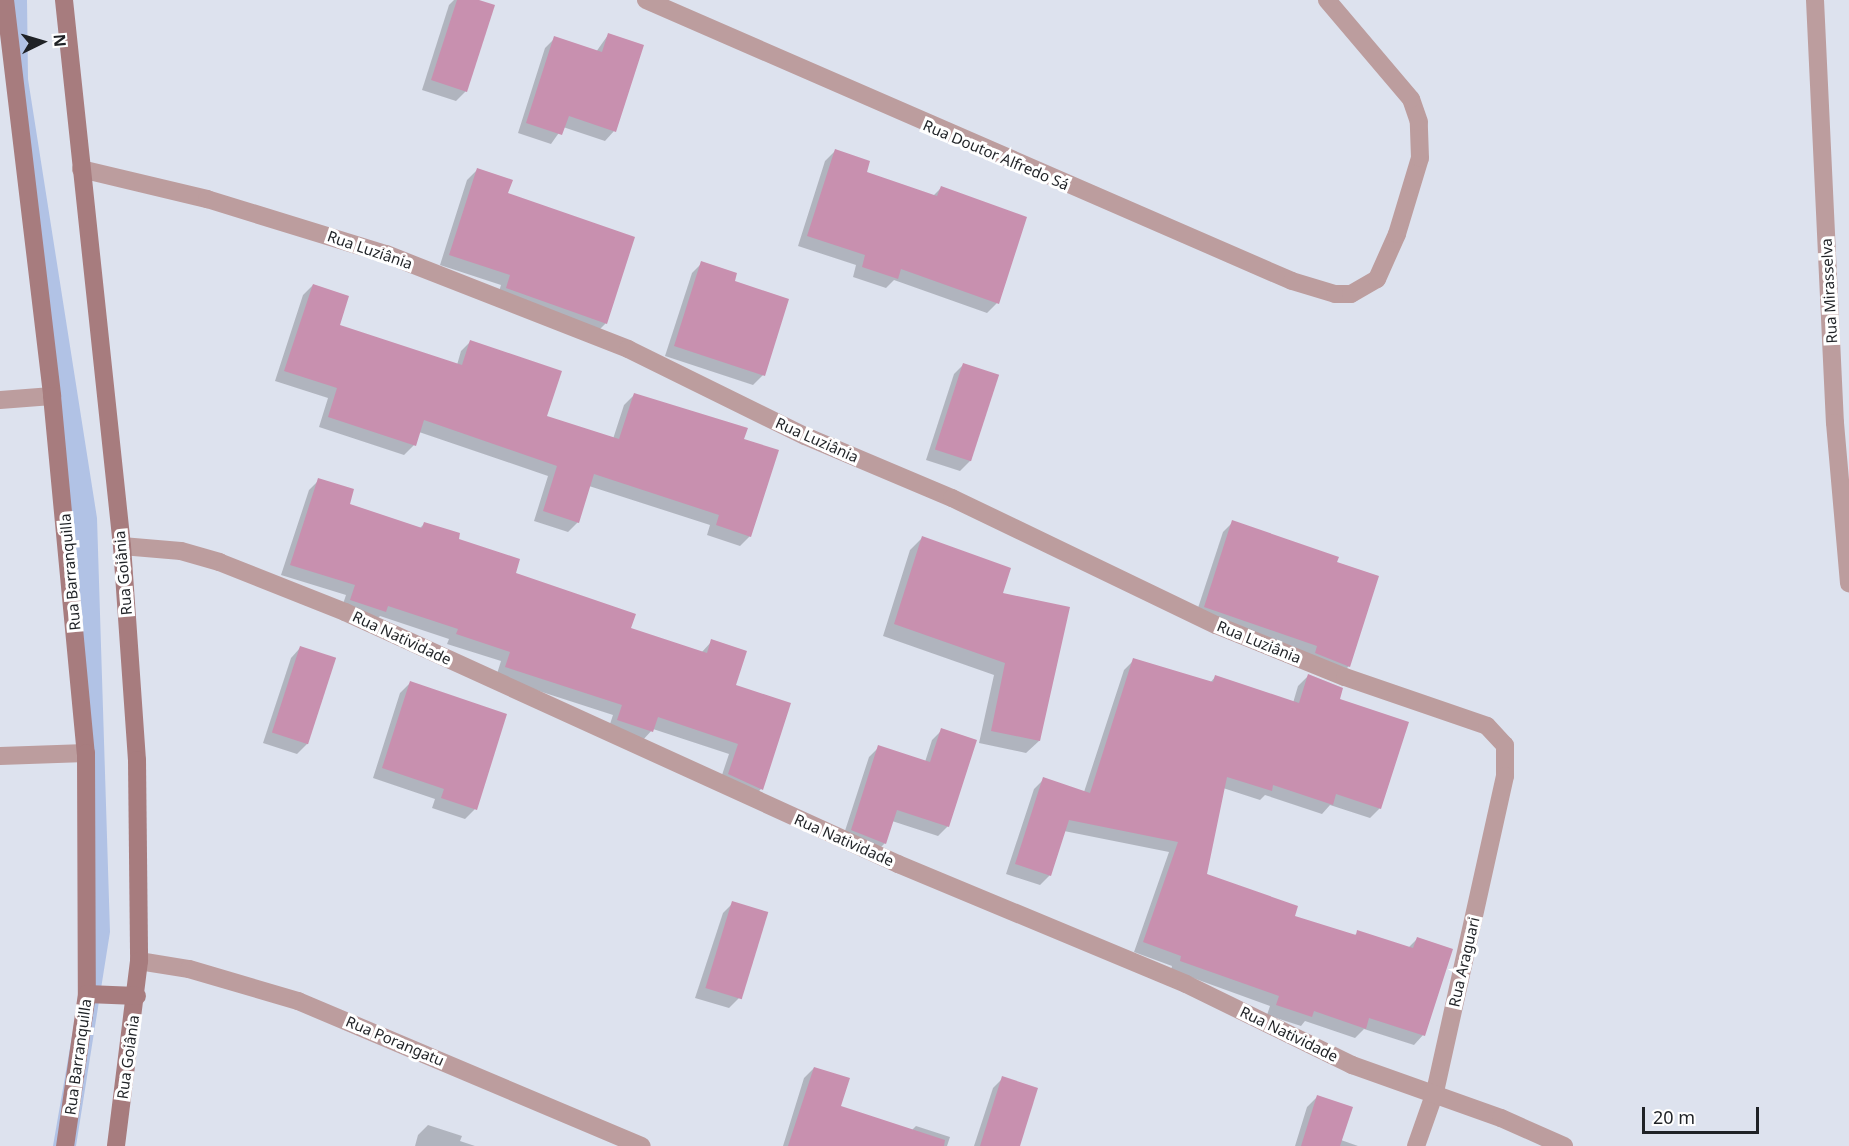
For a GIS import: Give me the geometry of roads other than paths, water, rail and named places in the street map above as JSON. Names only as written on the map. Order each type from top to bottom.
[{"type":"street","name":"Rua Barranquilla","points":[[5,0],[4,45],[52,396],[86,753],[87,994],[65,1146]]},
{"type":"street","name":"Rua Goiânia","points":[[64,0],[122,546],[137,760],[140,961],[116,1146]]},
{"type":"street","name":"Rua Doutor Alfredo Sá","points":[[646,0],[1292,281],[1335,294],[1352,294],[1377,279],[1397,234],[1420,158],[1419,122],[1411,99],[1327,0]]},
{"type":"street","name":"Rua Mirasselva","points":[[1815,0],[1835,423],[1849,582]]},
{"type":"street","name":"Rua Luziânia","points":[[81,169],[207,200],[386,254],[628,349],[765,417],[952,498],[1216,625],[1345,677],[1487,726],[1505,745],[1506,776]]},
{"type":"street","points":[[0,400],[52,396]]},
{"type":"street","name":"Rua Natividade","points":[[122,546],[181,551],[219,562],[345,612],[898,864],[1186,984],[1352,1065],[1501,1118],[1564,1146]]},
{"type":"street","points":[[0,756],[86,753]]},
{"type":"street","name":"Rua Araguari","points":[[1416,1146],[1434,1095],[1506,776]]},
{"type":"street","name":"Rua Porangatu","points":[[140,961],[189,969],[298,1001],[642,1146]]},
{"type":"street","points":[[87,994],[137,996]]}]
